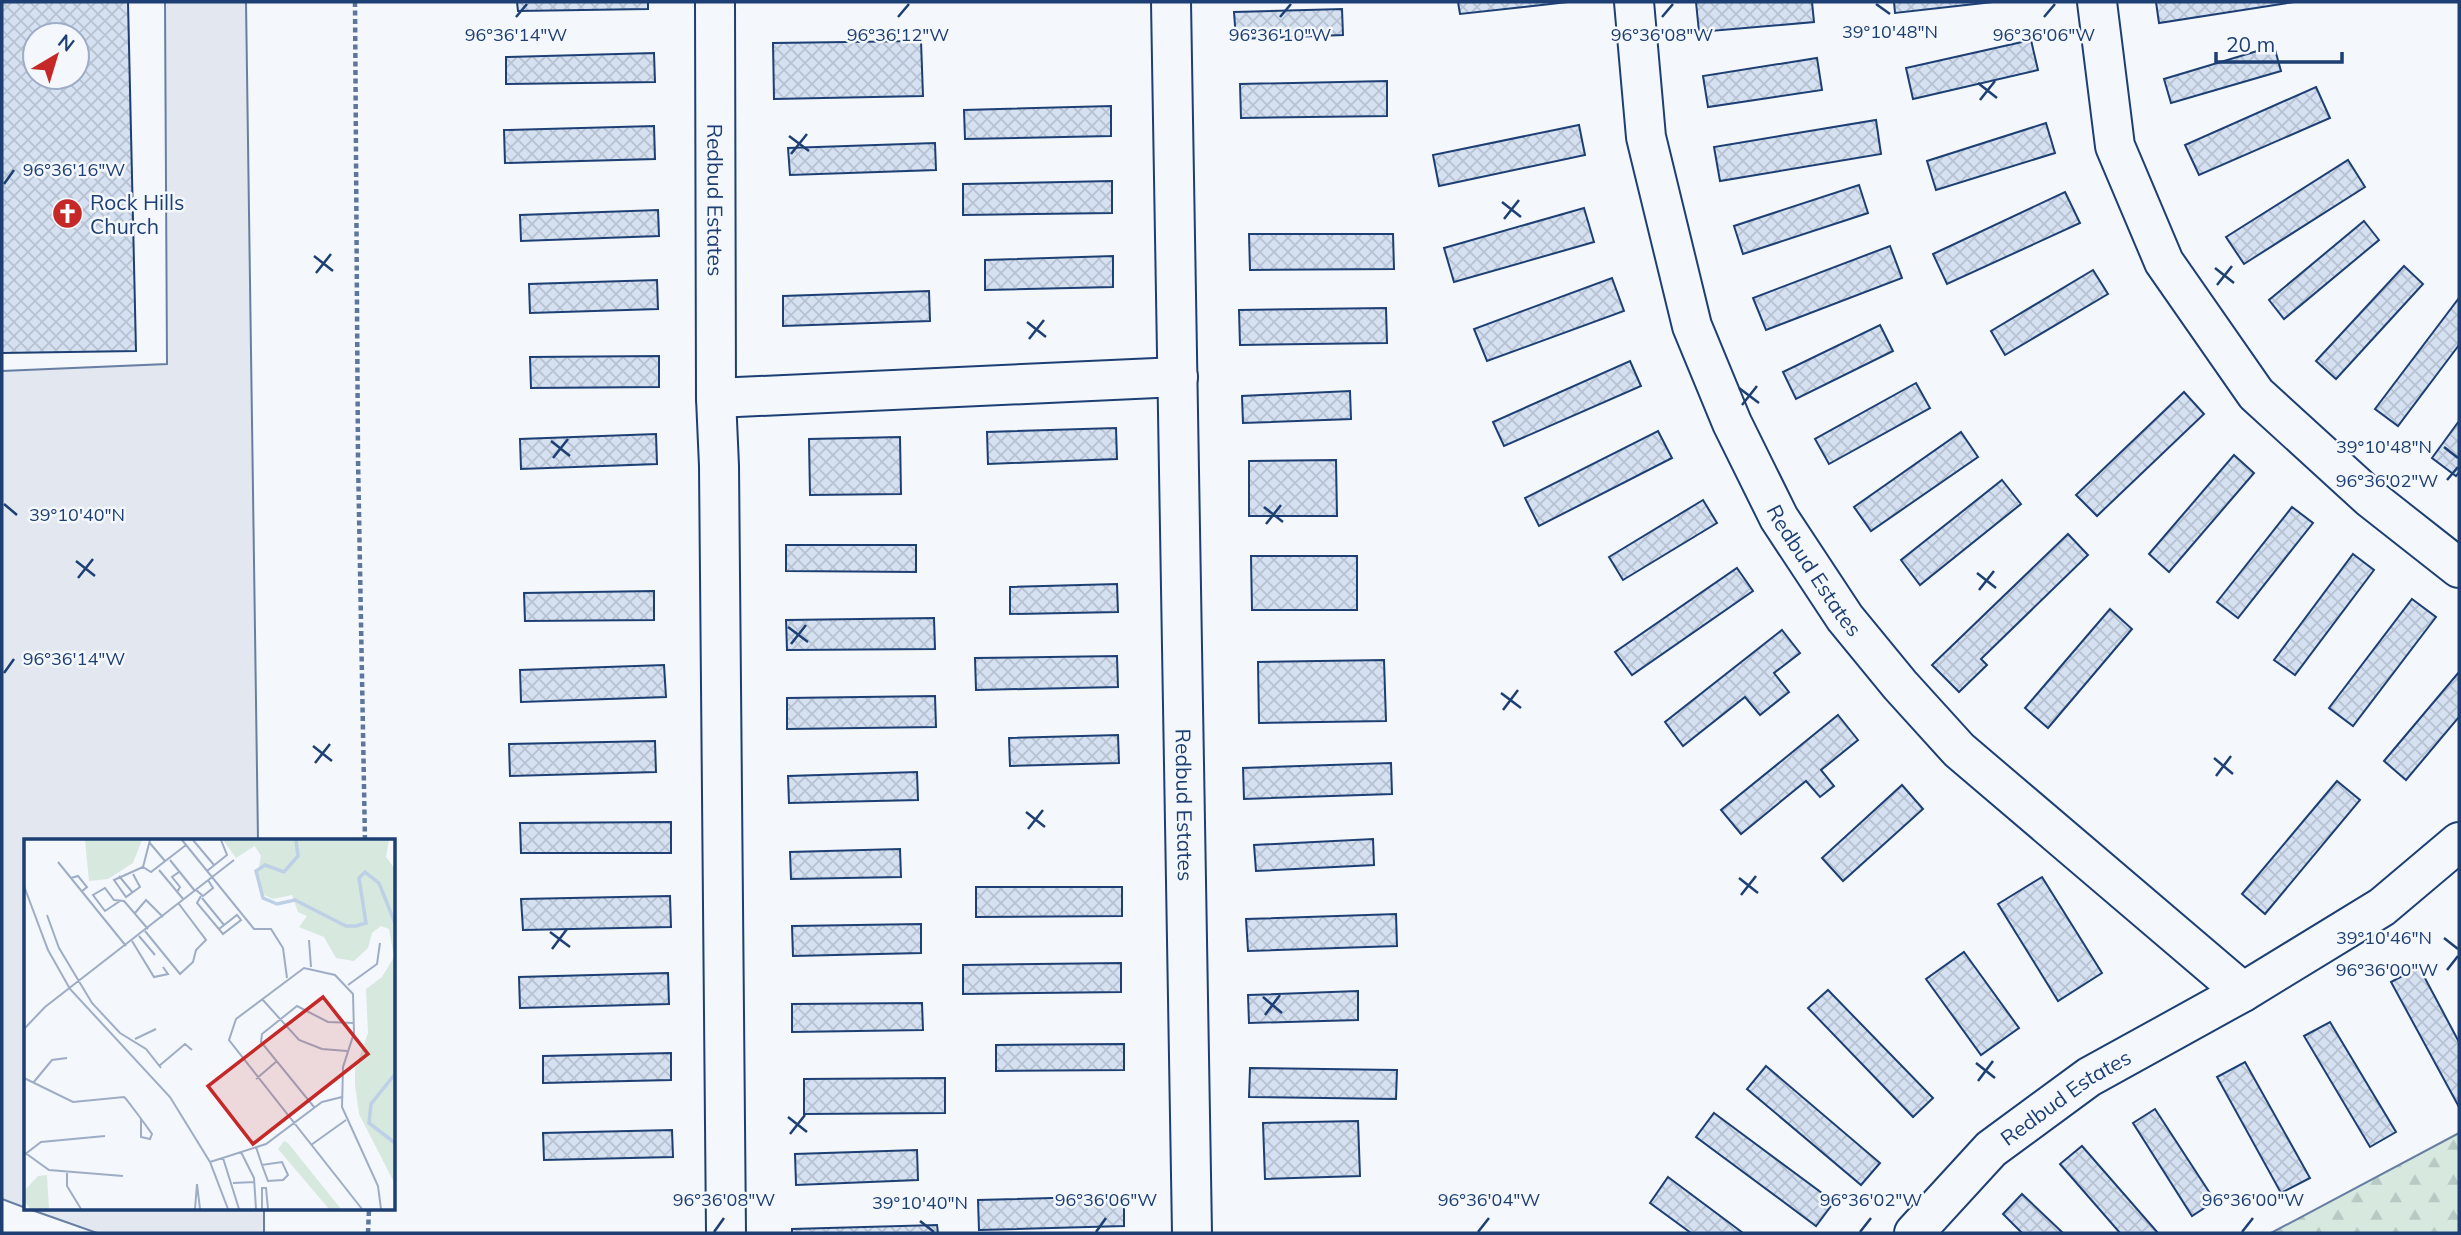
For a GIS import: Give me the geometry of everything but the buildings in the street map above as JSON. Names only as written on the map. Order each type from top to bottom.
[{"type":"street","name":"Redbud Estates","points":[[715,2],[716,398],[719,466],[726,1233]]},
{"type":"street","name":"Redbud Estates","points":[[1171,2],[1192,1233]]},
{"type":"street","name":"Redbud Estates","points":[[1634,2],[1646,137],[1692,326],[1732,423],[1779,518],[1845,618],[1959,751],[2242,992]]},
{"type":"street","points":[[2097,2],[2115,146],[2164,262],[2256,394],[2370,498],[2459,568]]},
{"type":"street","points":[[716,398],[1178,377]]},
{"type":"street","name":"Redbud Estates","points":[[1914,1233],[1991,1149],[2089,1077],[2242,992],[2382,907],[2459,842]]},
{"type":"path","points":[[355,2],[358,444],[365,839]]},
{"type":"path","points":[[368,1233],[369,1210]]},
{"type":"green space","points":[[2459,1133],[2459,1233],[2271,1233]]},
{"type":"shaded area","points":[[165,2],[246,2],[258,839],[24,839],[24,1207],[2,1199],[2,371],[167,364]]},
{"type":"shaded area","points":[[32,1210],[264,1210],[264,1233],[97,1233]]},
{"type":"place","name":"Rock Hills Church","points":[[67,214]]}]
